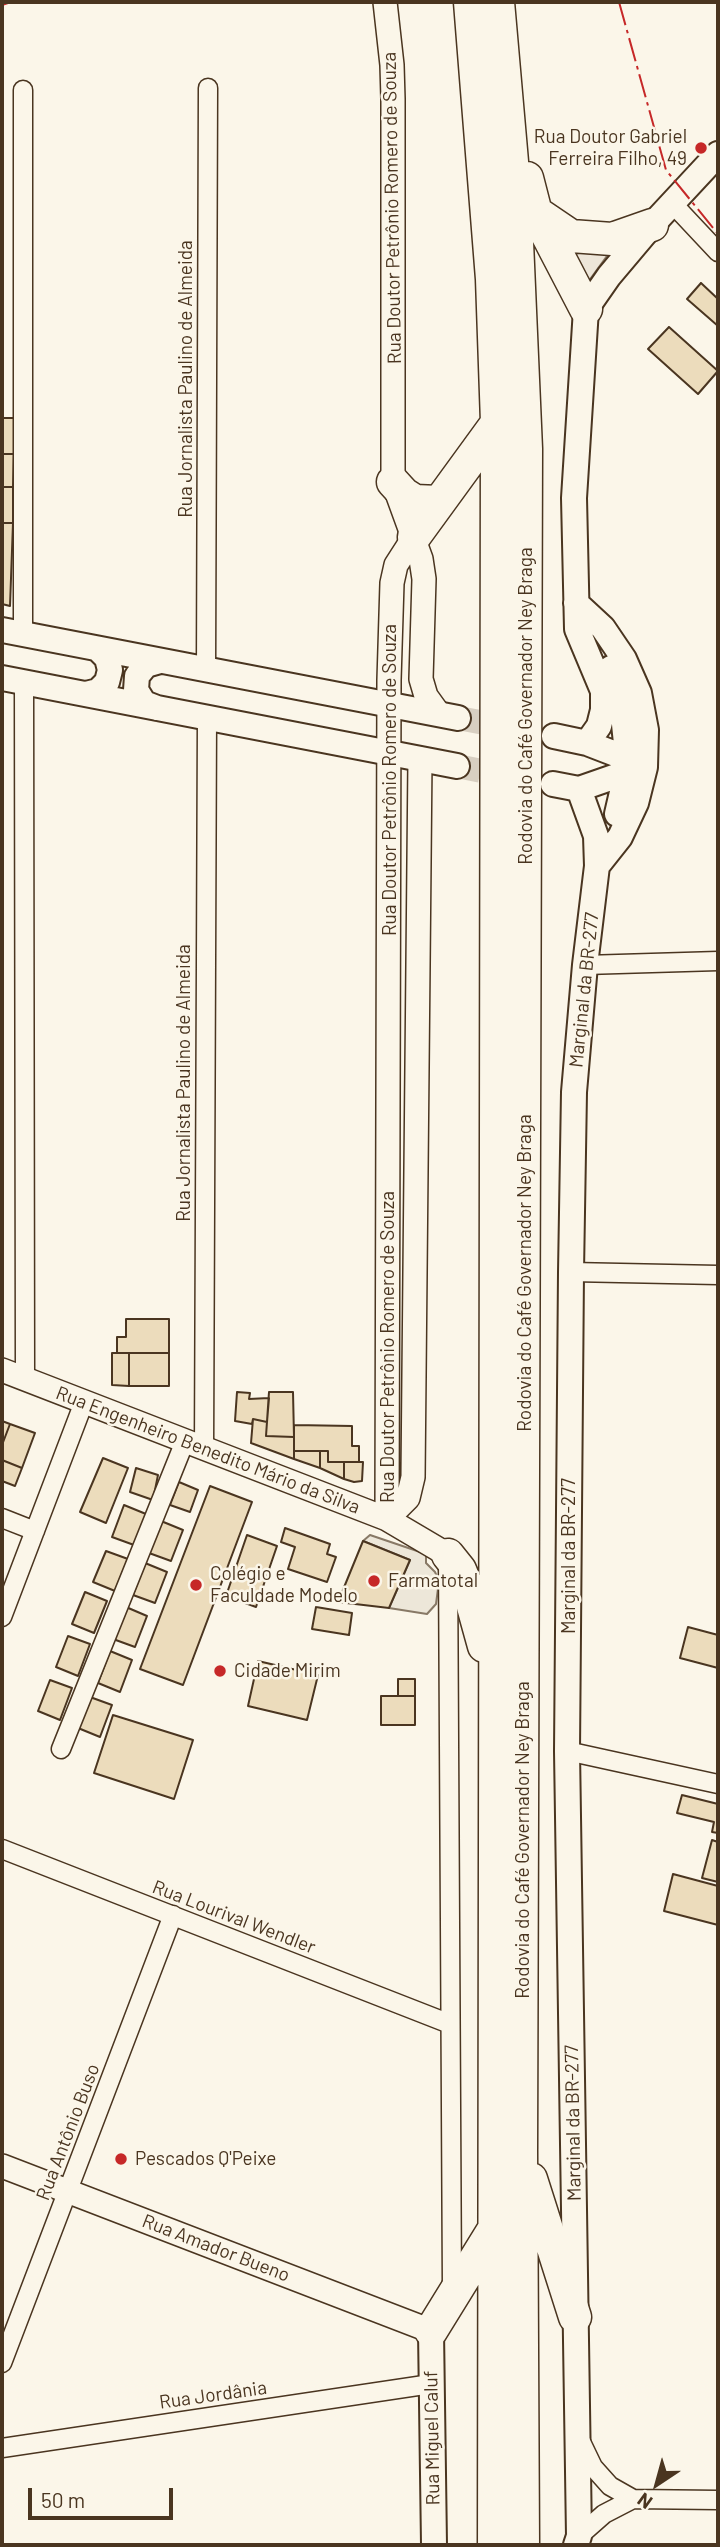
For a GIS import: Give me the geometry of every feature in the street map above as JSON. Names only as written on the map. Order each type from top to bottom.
[{"type":"highway","name":"Rodovia do Café Governador Ney Braga","points":[[470,2],[492,279],[496,423],[494,2545]]},
{"type":"highway","name":"Rodovia do Café Governador Ney Braga","points":[[498,2],[508,105],[523,346],[527,543],[523,2545]]},
{"type":"highway","points":[[508,105],[536,213],[586,309]]},
{"type":"highway","points":[[536,213],[571,236],[612,239],[662,214]]},
{"type":"highway","points":[[414,537],[496,423]]},
{"type":"highway","points":[[393,482],[415,501],[439,502]]},
{"type":"highway","points":[[447,1555],[460,1570],[469,1592],[495,1694]]},
{"type":"highway","points":[[522,2149],[575,2317]]},
{"type":"highway","points":[[431,2331],[494,2227]]},
{"type":"main road","points":[[587,743],[599,726],[603,710],[603,691],[577,629],[574,498],[586,309],[609,276],[718,154]]},
{"type":"main road","points":[[576,603],[596,634],[622,705],[625,765],[614,828],[597,866]]},
{"type":"main road","points":[[576,603],[603,628],[624,659],[639,693],[646,730],[645,767],[636,803],[620,837],[597,866]]},
{"type":"main road","points":[[13,632],[448,716]]},
{"type":"main road","points":[[86,694],[98,691],[107,682],[110,670],[107,658],[98,649]]},
{"type":"main road","points":[[158,708],[144,703],[136,690],[137,676],[146,664],[160,661]]},
{"type":"main road","points":[[13,680],[457,766]]},
{"type":"main road","points":[[554,736],[587,743],[625,765]]},
{"type":"main road","points":[[579,789],[589,782],[595,771],[596,759],[587,743]]},
{"type":"main road","points":[[553,784],[579,789],[625,765]]},
{"type":"main road","points":[[579,789],[596,835],[597,866]]},
{"type":"main road","name":"Marginal da BR-277","points":[[577,2540],[567,1751],[571,1272],[574,1092],[597,866]]},
{"type":"main road","name":"Rua Miguel Caluf","points":[[431,2331],[433,2545]]},
{"type":"street","name":"Rua Doutor Petrônio Romero de Souza","points":[[385,2],[393,65],[393,482],[414,537],[424,579],[421,679],[426,696],[448,716]]},
{"type":"street","name":"Rua Jornalista Paulino de Almeida","points":[[206,670],[208,88]]},
{"type":"street","points":[[13,632],[23,90]]},
{"type":"street","points":[[662,214],[718,252]]},
{"type":"street","name":"Rua Doutor Petrônio Romero de Souza","points":[[387,1519],[389,704],[392,583],[396,565],[414,537]]},
{"type":"street","points":[[13,680],[24,1379]]},
{"type":"street","name":"Rua Jornalista Paulino de Almeida","points":[[195,1444],[206,717]]},
{"type":"street","name":"Rua Doutor Petrônio Romero de Souza","points":[[387,1519],[408,1498],[413,1477],[420,759]]},
{"type":"street","points":[[585,965],[718,961]]},
{"type":"street","points":[[571,1272],[718,1275]]},
{"type":"street","name":"Rua Engenheiro Benedito Mário da Silva","points":[[2,1370],[387,1519],[447,1555]]},
{"type":"street","points":[[2,1617],[84,1402]]},
{"type":"street","points":[[61,1749],[195,1444]]},
{"type":"street","points":[[2,1518],[35,1531]]},
{"type":"street","points":[[447,1555],[452,2296]]},
{"type":"street","points":[[567,1751],[718,1784]]},
{"type":"street","name":"Rua Lourival Wendler","points":[[2,1849],[450,2024]]},
{"type":"street","name":"Rua Antônio Buso","points":[[2,2363],[173,1915]]},
{"type":"street","name":"Rua Amador Bueno","points":[[2,2166],[431,2331]]},
{"type":"street","name":"Rua Jordânia","points":[[2,2448],[431,2384]]},
{"type":"street","points":[[577,2434],[593,2467],[611,2486],[633,2500]]},
{"type":"street","points":[[577,2540],[604,2514],[633,2500],[718,2500]]},
{"type":"shaded area","points":[[560,245],[612,249],[583,289]]},
{"type":"shaded area","points":[[370,1535],[426,1554],[426,1563],[439,1581],[436,1604],[427,1614],[389,1608],[410,1560],[363,1541]]},
{"type":"building","points":[[701,283],[718,299],[718,326],[687,299]]},
{"type":"building","points":[[669,327],[718,371],[698,394],[648,349]]},
{"type":"building","points":[[2,418],[15,418],[14,454],[2,454]]},
{"type":"building","points":[[2,454],[14,454],[13,487],[2,487]]},
{"type":"building","points":[[2,487],[13,487],[13,523],[2,523]]},
{"type":"building","points":[[2,523],[13,523],[10,606],[2,604]]},
{"type":"building","points":[[126,1319],[169,1319],[169,1353],[117,1353],[117,1337],[126,1337]]},
{"type":"building","points":[[112,1353],[129,1353],[129,1386],[112,1385]]},
{"type":"building","points":[[129,1353],[169,1353],[169,1386],[129,1386]]},
{"type":"building","points":[[237,1392],[250,1393],[249,1399],[269,1398],[267,1422],[253,1419],[252,1424],[235,1421]]},
{"type":"building","points":[[269,1392],[293,1392],[294,1437],[266,1436]]},
{"type":"building","points":[[253,1419],[267,1422],[266,1436],[294,1437],[294,1459],[251,1443]]},
{"type":"building","points":[[2,1421],[10,1424],[2,1445]]},
{"type":"building","points":[[10,1424],[35,1433],[22,1468],[2,1460],[2,1445]]},
{"type":"building","points":[[294,1425],[352,1426],[352,1446],[359,1446],[359,1462],[328,1462],[328,1451],[294,1451]]},
{"type":"building","points":[[294,1451],[320,1451],[320,1468],[294,1459]]},
{"type":"building","points":[[320,1451],[328,1451],[328,1462],[344,1462],[344,1479],[320,1468]]},
{"type":"building","points":[[103,1458],[128,1468],[106,1523],[80,1512]]},
{"type":"building","points":[[2,1460],[22,1468],[15,1486],[2,1481]]},
{"type":"building","points":[[344,1462],[363,1462],[362,1481],[344,1479]]},
{"type":"building","points":[[136,1468],[158,1475],[153,1500],[130,1492]]},
{"type":"building","points":[[179,1482],[198,1490],[190,1512],[170,1505]]},
{"type":"building","name":"Colégio e Faculdade Modelo","points":[[210,1486],[252,1502],[183,1685],[140,1669]]},
{"type":"building","points":[[124,1505],[146,1514],[134,1545],[112,1537]]},
{"type":"building","points":[[161,1521],[183,1530],[171,1561],[149,1553]]},
{"type":"building","points":[[285,1528],[330,1544],[327,1554],[336,1557],[327,1582],[288,1569],[295,1547],[281,1542]]},
{"type":"building","points":[[247,1535],[277,1546],[256,1607],[226,1596]]},
{"type":"building","name":"Farmatotal","points":[[363,1541],[410,1560],[389,1608],[338,1602]]},
{"type":"building","points":[[106,1551],[128,1559],[115,1591],[93,1582]]},
{"type":"building","points":[[145,1563],[167,1572],[155,1603],[133,1595]]},
{"type":"building","points":[[85,1592],[107,1601],[94,1633],[72,1624]]},
{"type":"building","points":[[126,1607],[147,1616],[135,1647],[113,1639]]},
{"type":"building","points":[[316,1607],[352,1613],[349,1635],[312,1629]]},
{"type":"building","points":[[688,1627],[718,1635],[718,1668],[680,1658]]},
{"type":"building","points":[[68,1636],[90,1644],[78,1676],[56,1667]]},
{"type":"building","points":[[110,1651],[132,1660],[120,1692],[98,1683]]},
{"type":"building","points":[[258,1661],[318,1675],[307,1720],[248,1706]]},
{"type":"building","points":[[398,1679],[415,1679],[415,1696],[398,1696]]},
{"type":"building","points":[[50,1680],[72,1688],[60,1720],[38,1711]]},
{"type":"building","points":[[381,1696],[415,1696],[415,1725],[381,1725]]},
{"type":"building","points":[[90,1697],[112,1705],[100,1737],[78,1728]]},
{"type":"building","points":[[113,1715],[193,1740],[174,1799],[94,1773]]},
{"type":"building","points":[[682,1795],[718,1804],[718,1833],[712,1832],[714,1822],[677,1813]]},
{"type":"building","points":[[712,1840],[718,1842],[718,1882],[702,1878]]},
{"type":"building","points":[[673,1874],[718,1886],[718,1925],[664,1911]]},
{"type":"tunnel","points":[[458,718],[512,728]]},
{"type":"tunnel","points":[[457,766],[511,777]]},
{"type":"power","points":[[2,5],[11,2]]},
{"type":"power","points":[[619,2],[666,170],[718,234]]},
{"type":"place","name":"Rua Doutor Gabriel Ferreira Filho, 49","points":[[701,148]]},
{"type":"place","name":"Farmatotal","points":[[374,1581]]},
{"type":"place","name":"Colégio e Faculdade Modelo","points":[[196,1585]]},
{"type":"place","name":"Cidade Mirim","points":[[220,1671]]},
{"type":"place","name":"Pescados Q'Peixe","points":[[121,2159]]}]
